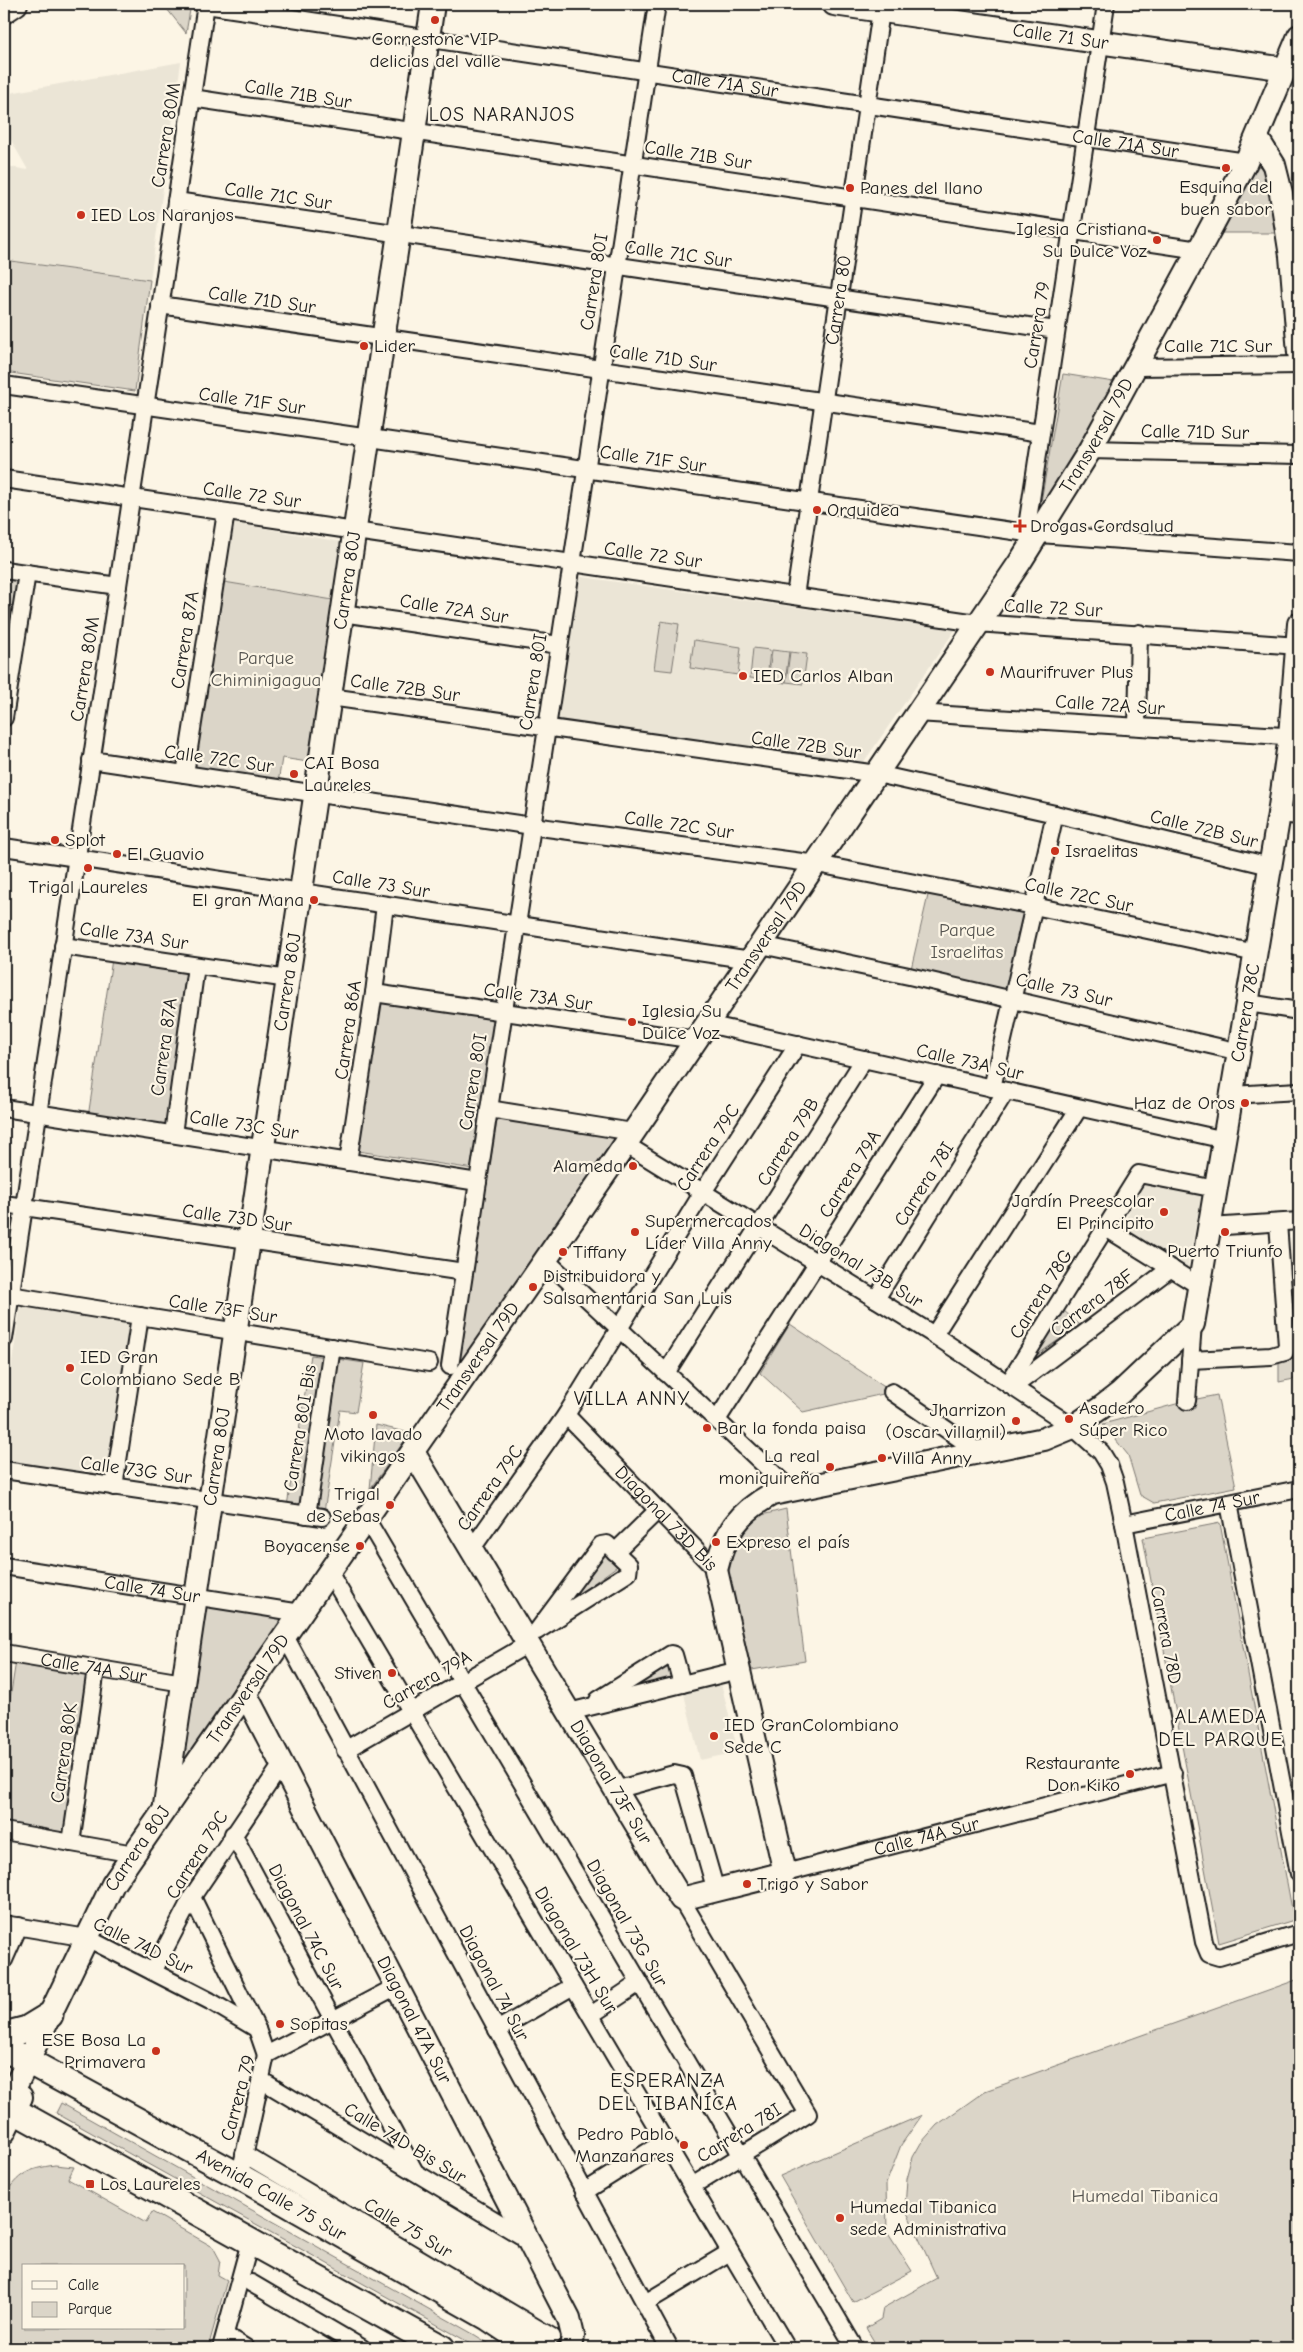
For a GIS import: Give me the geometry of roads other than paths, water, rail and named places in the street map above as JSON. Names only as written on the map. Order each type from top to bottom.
[{"type":"main road","points":[[4,2035],[27,2029],[50,2014]]},
{"type":"main road","name":"Avenida Calle 75 Sur","points":[[4,2048],[242,2165],[489,2318],[552,2344]]},
{"type":"main road","points":[[6,2113],[250,2242],[442,2348]]},
{"type":"street","points":[[4,12],[16,4]]},
{"type":"street","name":"Calle 71A Sur","points":[[206,4],[1246,162]]},
{"type":"street","name":"Carrera 80M","points":[[4,1339],[9,1289],[24,1207],[206,4]]},
{"type":"street","name":"Carrera 80J","points":[[32,2063],[50,2014],[104,1899],[164,1810],[432,4]]},
{"type":"street","name":"Carrera 80I","points":[[450,1366],[657,4]]},
{"type":"street","name":"Calle 71 Sur","points":[[834,4],[882,7],[1100,42],[1286,69]]},
{"type":"street","name":"Carrera 79","points":[[1031,534],[1041,433],[1106,4]]},
{"type":"street","name":"Carrera 80","points":[[795,596],[882,7]]},
{"type":"street","name":"Transversal 79D","points":[[164,1810],[546,1260],[817,864],[978,623],[1031,534],[1090,450],[1137,367],[1246,162],[1299,36]]},
{"type":"street","name":"Calle 71B Sur","points":[[192,98],[1199,250]]},
{"type":"street","points":[[1257,138],[1290,191],[1299,353]]},
{"type":"street","name":"Calle 71C Sur","points":[[176,202],[1056,330]]},
{"type":"street","name":"Calle 71D Sur","points":[[160,305],[1041,433]]},
{"type":"street","name":"Calle 71C Sur","points":[[1137,367],[1299,366]]},
{"type":"street","name":"Calle 71F Sur","points":[[4,385],[1031,534],[1299,553]]},
{"type":"street","name":"Calle 71D Sur","points":[[1090,450],[1299,454]]},
{"type":"street","name":"Calle 72 Sur","points":[[4,479],[978,623],[1139,633],[1299,639]]},
{"type":"street","name":"Carrera 87A","points":[[185,774],[226,512]]},
{"type":"street","points":[[4,570],[118,586]]},
{"type":"street","points":[[4,718],[27,574]]},
{"type":"street","name":"Calle 72A Sur","points":[[342,613],[559,645]]},
{"type":"street","points":[[1136,726],[1139,633]]},
{"type":"street","name":"Carrera 78C","points":[[1186,1401],[1193,1324],[1270,866],[1289,815],[1295,737],[1299,639]]},
{"type":"street","name":"Calle 72B Sur","points":[[330,697],[876,774],[1055,814],[1270,866]]},
{"type":"street","name":"Calle 72A Sur","points":[[918,713],[1295,737]]},
{"type":"street","name":"Calle 72C Sur","points":[[91,760],[532,826],[817,864],[1034,906],[1256,953]]},
{"type":"street","points":[[999,1089],[1012,999],[1055,814]]},
{"type":"street","name":"Calle 73 Sur","points":[[4,847],[517,924],[756,952],[1012,999],[1240,1052]]},
{"type":"street","name":"Carrera 86A","points":[[348,1162],[374,993],[384,905]]},
{"type":"street","name":"Calle 73A Sur","points":[[63,946],[288,979]]},
{"type":"street","name":"Carrera 87A","points":[[173,1134],[196,966]]},
{"type":"street","name":"Calle 73A Sur","points":[[374,993],[504,1012],[702,1032],[798,1044],[1225,1140]]},
{"type":"street","points":[[1248,1003],[1299,1011]]},
{"type":"street","name":"Carrera 79C","points":[[471,1550],[566,1415],[703,1192],[798,1044]]},
{"type":"street","name":"Carrera 79B","points":[[666,1373],[864,1059]]},
{"type":"street","name":"Carrera 79A","points":[[717,1420],[937,1076]]},
{"type":"street","name":"Carrera 78I","points":[[876,1299],[999,1089]]},
{"type":"street","points":[[1232,1095],[1299,1091]]},
{"type":"street","name":"Calle 73C Sur","points":[[4,1108],[478,1182]]},
{"type":"street","points":[[934,1335],[1079,1108]]},
{"type":"street","name":"Diagonal 73B Sur","points":[[489,1109],[629,1138],[703,1192],[934,1335],[1073,1427]]},
{"type":"street","name":"Carrera 78G","points":[[1011,1385],[1140,1174],[1216,1188]]},
{"type":"street","name":"Calle 73D Sur","points":[[4,1204],[464,1272]]},
{"type":"street","points":[[1210,1227],[1299,1221]]},
{"type":"street","points":[[1190,1360],[1282,1354],[1285,1352],[1287,1346],[1278,1223]]},
{"type":"street","points":[[1106,1228],[1199,1286]]},
{"type":"street","points":[[546,1260],[790,1489]]},
{"type":"street","name":"Carrera 78F","points":[[1011,1385],[1172,1268]]},
{"type":"street","name":"Calle 73F Sur","points":[[9,1289],[140,1316],[429,1363]]},
{"type":"street","points":[[114,1487],[140,1316]]},
{"type":"street","points":[[716,1570],[726,1539],[743,1513],[772,1494],[1044,1439],[1073,1427],[1120,1394],[1193,1324]]},
{"type":"street","name":"Carrera 80I Bis","points":[[314,1516],[332,1347]]},
{"type":"street","points":[[892,1392],[979,1452]]},
{"type":"street","name":"Diagonal 73D Bis","points":[[566,1415],[716,1570],[785,1873]]},
{"type":"street","name":"Carrera 78D","points":[[1073,1427],[1101,1452],[1109,1465],[1115,1482],[1204,1942],[1209,1954],[1219,1957],[1299,1933]]},
{"type":"street","name":"Diagonal 73F Sur","points":[[412,1452],[528,1644],[578,1709],[616,1790],[808,2114]]},
{"type":"street","name":"Calle 73G Sur","points":[[4,1470],[314,1516]]},
{"type":"street","name":"Calle 74 Sur","points":[[1124,1524],[1299,1489]]},
{"type":"street","points":[[1229,1503],[1299,1874]]},
{"type":"street","points":[[615,1552],[658,1510]]},
{"type":"street","name":"Diagonal 73G Sur","points":[[368,1516],[370,1525],[855,2348]]},
{"type":"street","points":[[607,1544],[615,1552],[629,1566],[628,1573],[537,1631],[601,1545],[607,1544]]},
{"type":"street","name":"Calle 74 Sur","points":[[4,1566],[301,1613]]},
{"type":"street","name":"Diagonal 73H Sur","points":[[329,1572],[788,2348]]},
{"type":"street","name":"Diagonal 74 Sur","points":[[285,1636],[669,2348]]},
{"type":"street","name":"Carrera 79A","points":[[345,1750],[528,1644]]},
{"type":"street","name":"Calle 74A Sur","points":[[4,1653],[183,1683]]},
{"type":"street","points":[[578,1709],[671,1654],[674,1655],[682,1684]]},
{"type":"street","name":"Carrera 80K","points":[[71,1843],[96,1669]]},
{"type":"street","points":[[578,1709],[739,1670]]},
{"type":"street","name":"Diagonal 47A Sur","points":[[245,1693],[569,2318],[573,2336],[552,2344]]},
{"type":"street","name":"Carrera 79C","points":[[153,1972],[192,1897],[282,1764]]},
{"type":"street","points":[[616,1790],[674,1774],[684,1776],[716,1891]]},
{"type":"street","name":"Calle 74A Sur","points":[[681,1899],[1173,1774]]},
{"type":"street","points":[[4,1831],[134,1854]]},
{"type":"street","name":"Diagonal 74C Sur","points":[[233,1834],[415,2172]]},
{"type":"street","points":[[192,1897],[257,2028],[266,2055]]},
{"type":"street","points":[[4,1960],[11,1925]]},
{"type":"street","name":"Calle 74D Sur","points":[[11,1925],[87,1938],[257,2028]]},
{"type":"street","name":"Carrera 80J","points":[[6,2113],[80,1975],[87,1938]]},
{"type":"street","points":[[591,2015],[639,1982]]},
{"type":"street","name":"Carrera 79","points":[[242,2165],[266,2055],[397,1986]]},
{"type":"street","points":[[497,2030],[573,1986]]},
{"type":"street","name":"Calle 74D Bis Sur","points":[[261,2080],[528,2240]]},
{"type":"street","name":"Carrera 78I","points":[[692,2186],[808,2114]]},
{"type":"street","points":[[584,2192],[665,2141]]},
{"type":"street","points":[[246,2348],[223,2342],[250,2242]]},
{"type":"street","points":[[645,2303],[730,2252]]},
{"type":"street","points":[[251,2283],[362,2348]]},
{"type":"place","name":"Cornestone VIP delicias del valle","points":[[435,20]]},
{"type":"place","name":"Esquina del buen sabor","points":[[1226,168]]},
{"type":"place","name":"Panes del llano","points":[[850,188]]},
{"type":"place","name":"IED Los Naranjos","points":[[81,215]]},
{"type":"place","name":"Iglesia Cristiana Su Dulce Voz","points":[[1157,240]]},
{"type":"place","name":"Lider","points":[[364,346]]},
{"type":"place","name":"Orquidea","points":[[817,510]]},
{"type":"place","name":"Drogas Cordsalud","points":[[1020,526]]},
{"type":"place","name":"Maurifruver Plus","points":[[990,672]]},
{"type":"place","name":"IED Carlos Alban","points":[[743,676]]},
{"type":"place","name":"CAI Bosa Laureles","points":[[294,774]]},
{"type":"place","name":"Splot","points":[[55,840]]},
{"type":"place","name":"Israelitas","points":[[1055,851]]},
{"type":"place","name":"El Guavio","points":[[117,854]]},
{"type":"place","name":"Trigal Laureles","points":[[88,868]]},
{"type":"place","name":"El gran Mana","points":[[314,900]]},
{"type":"place","name":"Iglesia Su Dulce Voz","points":[[632,1022]]},
{"type":"place","name":"Haz de Oros","points":[[1245,1103]]},
{"type":"place","name":"Alameda","points":[[633,1166]]},
{"type":"place","name":"Jardín Preescolar El Principito","points":[[1164,1212]]},
{"type":"place","name":"Supermercados Líder Villa Anny","points":[[635,1232]]},
{"type":"place","name":"Puerto Triunfo","points":[[1225,1232]]},
{"type":"place","name":"Tiffany","points":[[563,1252]]},
{"type":"place","name":"Distribuidora y Salsamentaria San Luis","points":[[533,1287]]},
{"type":"place","name":"IED Gran Colombiano Sede B","points":[[70,1368]]},
{"type":"place","name":"Moto lavado vikingos","points":[[373,1415]]},
{"type":"place","name":"Asadero Súper Rico","points":[[1069,1419]]},
{"type":"place","name":"Jharrizon (Oscar villamil)","points":[[1016,1421]]},
{"type":"place","name":"Bar la fonda paisa","points":[[707,1428]]},
{"type":"place","name":"Villa Anny","points":[[882,1458]]},
{"type":"place","name":"La real moniquireña","points":[[830,1467]]},
{"type":"place","name":"Trigal de Sebas","points":[[390,1505]]},
{"type":"place","name":"Expreso el país","points":[[716,1542]]},
{"type":"place","name":"Boyacense","points":[[360,1546]]},
{"type":"place","name":"Stiven","points":[[392,1673]]},
{"type":"place","name":"IED GranColombiano Sede C","points":[[714,1736]]},
{"type":"place","name":"Restaurante Don Kiko","points":[[1130,1774]]},
{"type":"place","name":"Trigo y Sabor","points":[[747,1884]]},
{"type":"place","name":"Sopitas","points":[[280,2024]]},
{"type":"place","name":"ESE Bosa La Primavera","points":[[156,2051]]},
{"type":"place","name":"Pedro Pablo Manzanares","points":[[684,2145]]},
{"type":"place","name":"Los Laureles","points":[[90,2184]]},
{"type":"place","name":"Humedal Tibanica sede Administrativa","points":[[840,2218]]},
{"type":"district","name":"LOS NARANJOS","points":[[502,114]]},
{"type":"district","name":"VILLA ANNY","points":[[632,1398]]},
{"type":"district","name":"ALAMEDA DEL PARQUE","points":[[1221,1728]]},
{"type":"district","name":"ESPERANZA DEL TIBANÍCA","points":[[668,2092]]},
{"type":"park label","name":"Parque Chiminigagua","points":[[266,669]]},
{"type":"park label","name":"Parque Israelitas","points":[[967,941]]},
{"type":"park label","name":"Humedal Tibanica","points":[[1145,2196]]}]
